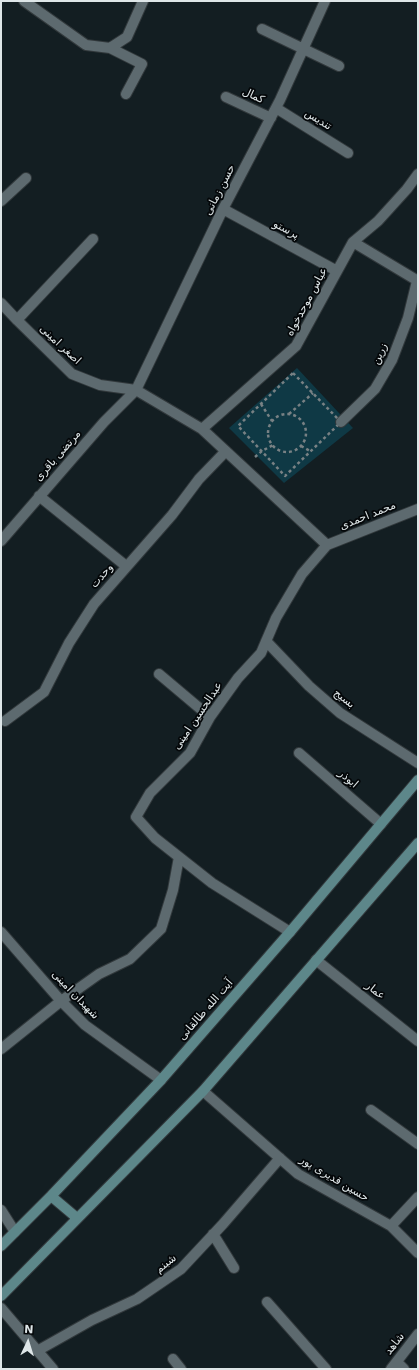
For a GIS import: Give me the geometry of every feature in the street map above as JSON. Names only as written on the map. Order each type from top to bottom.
[{"type":"main road","name":"آیت الله طالقانی","points":[[1,1246],[51,1196],[161,1080],[290,932],[418,780]]},
{"type":"main road","points":[[1,1296],[203,1091],[418,843]]},
{"type":"main road","points":[[51,1196],[78,1218]]},
{"type":"street","points":[[24,1],[86,44],[110,48],[142,64],[126,94]]},
{"type":"street","points":[[110,48],[127,37],[143,1]]},
{"type":"street","name":"حسن زمانی","points":[[136,390],[223,209],[276,108],[325,1]]},
{"type":"street","points":[[262,29],[339,66]]},
{"type":"street","name":"کمال","points":[[226,97],[271,118]]},
{"type":"street","name":"تندیس","points":[[276,108],[348,153]]},
{"type":"street","name":"عباس موحدخواه","points":[[202,429],[296,346],[353,242],[378,221],[407,189],[418,174]]},
{"type":"street","points":[[1,201],[26,178]]},
{"type":"street","name":"پرستو","points":[[223,209],[337,271]]},
{"type":"street","points":[[17,320],[93,239]]},
{"type":"street","points":[[353,242],[418,281]]},
{"type":"street","name":"زرین","points":[[340,422],[375,388],[392,360],[408,318],[418,281]]},
{"type":"street","name":"اصغر امینی","points":[[1,303],[72,374],[100,385],[136,390]]},
{"type":"street","points":[[136,390],[202,429],[327,545]]},
{"type":"street","name":"مرتضی باقری","points":[[1,541],[104,422],[136,390]]},
{"type":"street","name":"وحدت","points":[[5,721],[44,692],[69,643],[94,604],[172,515],[200,479],[226,451]]},
{"type":"street","points":[[39,496],[126,566]]},
{"type":"street","name":"محمد احمدی","points":[[327,545],[418,509]]},
{"type":"street","name":"عبدالحسین امینی","points":[[290,932],[212,883],[155,838],[136,817],[150,793],[190,753],[210,717],[238,678],[261,653],[276,618],[302,574],[327,545]]},
{"type":"street","name":"بسیج","points":[[266,641],[309,686],[340,713],[418,762]]},
{"type":"street","points":[[159,674],[210,717]]},
{"type":"street","name":"ابوذر","points":[[299,753],[381,824]]},
{"type":"street","points":[[1,1049],[61,1001],[99,974],[130,959],[161,929],[173,890],[179,857]]},
{"type":"street","name":"شهیدان امینی","points":[[1,932],[61,1001],[85,1025],[161,1080]]},
{"type":"street","name":"عمار","points":[[316,960],[418,1041]]},
{"type":"street","name":"حسین قدیری پور","points":[[203,1091],[298,1174],[391,1226],[418,1253]]},
{"type":"street","points":[[371,1110],[418,1144]]},
{"type":"street","name":"شبنم","points":[[37,1351],[92,1320],[137,1299],[181,1269],[214,1234],[280,1158]]},
{"type":"street","points":[[391,1226],[418,1197]]},
{"type":"street","points":[[1,1210],[15,1232]]},
{"type":"street","points":[[214,1234],[234,1268]]},
{"type":"street","points":[[267,1302],[326,1369]]},
{"type":"street","points":[[1,1308],[53,1369]]},
{"type":"street","name":"شاهد","points":[[394,1365],[418,1334]]},
{"type":"street","points":[[174,1359],[181,1369]]},
{"type":"street","points":[[394,1365],[404,1369]]},
{"type":"path","points":[[293,373],[340,422],[285,476],[238,426],[293,373]]},
{"type":"path","points":[[289,414],[300,418],[304,423],[306,435],[301,446],[296,450],[284,452],[273,445],[269,440],[269,427],[272,421],[277,417],[289,414],[313,393]]},
{"type":"path","points":[[261,404],[272,421]]},
{"type":"path","points":[[262,451],[273,445]]},
{"type":"path","points":[[301,446],[310,451]]},
{"type":"shaded area","points":[[297,368],[353,428],[284,483],[229,428]]}]
